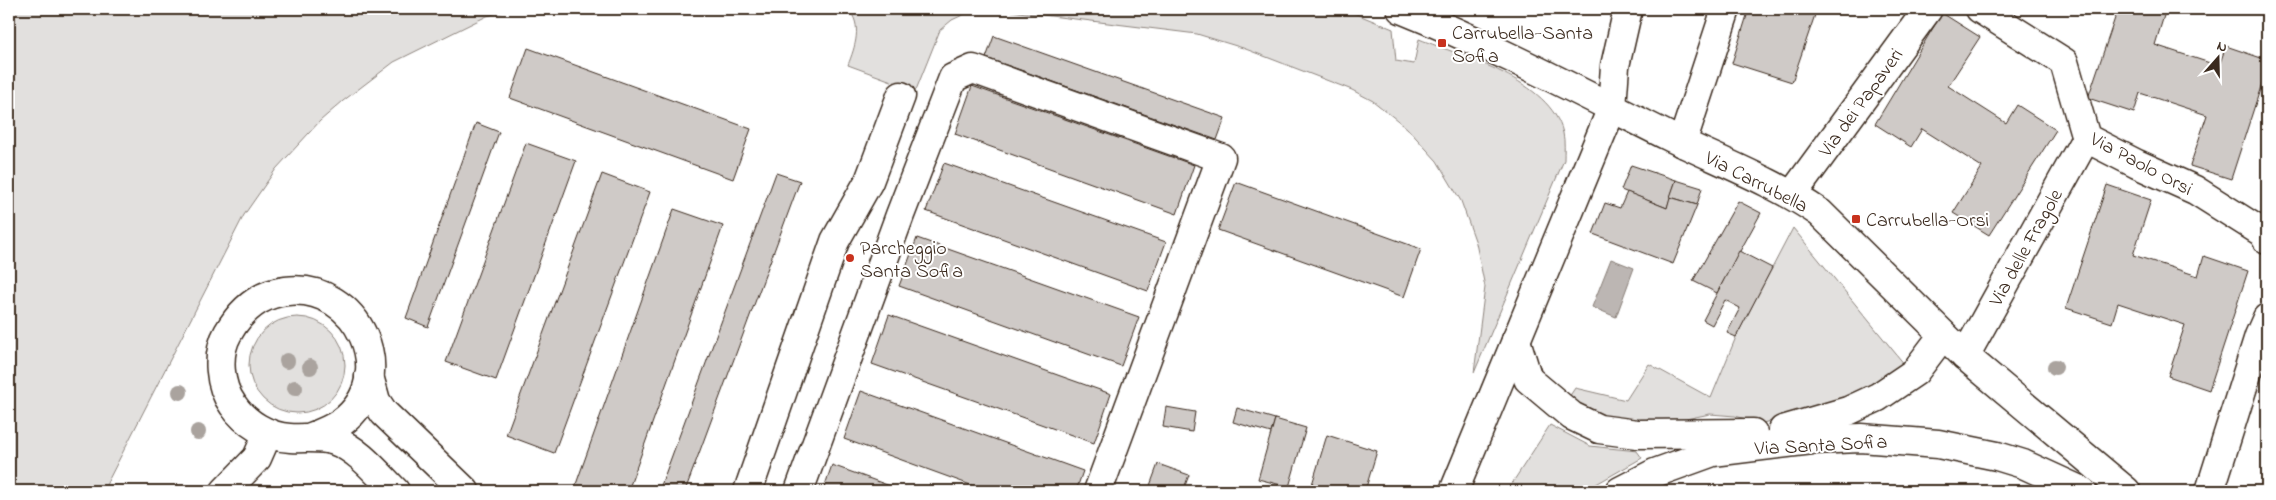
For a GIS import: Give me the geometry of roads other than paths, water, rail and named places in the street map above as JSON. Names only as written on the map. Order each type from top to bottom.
[{"type":"main road","name":"Via Carrubella","points":[[1402,9],[1515,59],[1682,143],[1792,195],[1820,213],[1964,356],[2126,491]]},
{"type":"main road","points":[[1454,491],[1612,108],[1615,66],[1628,9]]},
{"type":"main road","points":[[1682,143],[1726,9]]},
{"type":"main road","name":"Via dei Papaveri","points":[[1792,195],[1928,9]]},
{"type":"main road","name":"Via Paolo Orsi","points":[[1980,9],[2064,62],[2086,138],[2137,164],[2195,190],[2266,231]]},
{"type":"main road","points":[[799,491],[900,215],[953,78],[973,69],[1221,158],[1098,491]]},
{"type":"main road","points":[[748,491],[835,242],[869,181],[901,96]]},
{"type":"main road","name":"Via delle Fragole","points":[[1964,356],[2086,138]]},
{"type":"main road","points":[[395,491],[358,455],[335,441],[311,437],[290,438],[268,433],[248,422],[232,405],[223,384],[220,361],[225,338],[236,318],[253,302],[274,292],[297,289],[320,294],[341,305],[357,322],[365,338],[369,357],[369,376],[376,400],[384,413],[465,491]]},
{"type":"main road","points":[[2210,491],[2259,336],[2267,318]]},
{"type":"main road","points":[[1713,452],[1848,412],[1878,398],[1915,372],[1943,335]]},
{"type":"main road","points":[[1516,340],[1528,379],[1572,416],[1599,429],[1637,434],[1681,432],[1776,433]]},
{"type":"main road","points":[[311,437],[328,431],[343,421],[355,408],[364,393],[369,376]]},
{"type":"main road","points":[[225,491],[257,458],[268,433]]},
{"type":"main road","name":"Via Santa Sofia","points":[[1620,491],[1655,473],[1713,452],[1812,440],[1861,438],[1900,440],[1971,450],[2023,464],[2082,491]]},
{"type":"place","name":"Carrubella-Santa Sofia","points":[[1442,43]]},
{"type":"place","name":"Carrubella-Orsi","points":[[1856,219]]},
{"type":"place","name":"Parcheggio Santa Sofia","points":[[850,258]]}]
